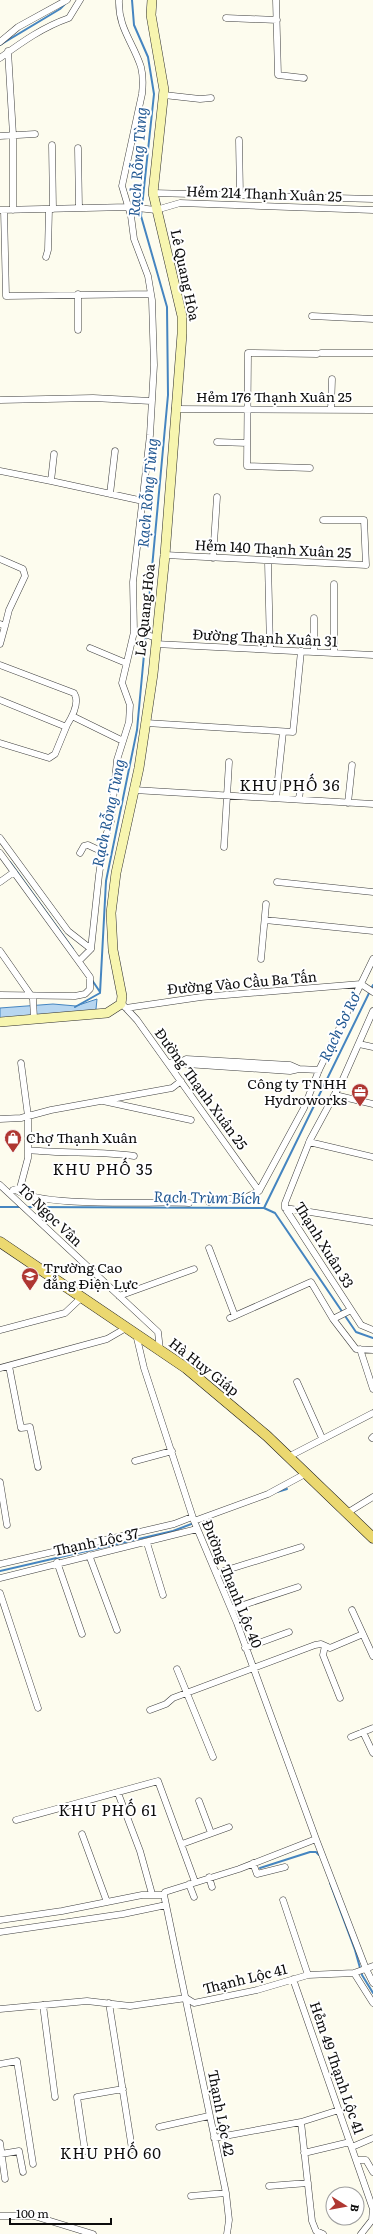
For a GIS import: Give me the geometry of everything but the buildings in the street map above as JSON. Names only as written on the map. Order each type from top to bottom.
[{"type":"main road","name":"Hà Huy Giáp","points":[[0,1242],[186,1368],[288,1457],[373,1538]]},
{"type":"street","points":[[0,42],[18,27],[67,0]]},
{"type":"street","points":[[0,58],[52,24],[69,18],[80,0]]},
{"type":"street","points":[[79,961],[91,949],[100,851],[111,821],[117,760],[128,722],[130,706],[122,683],[126,663],[136,630],[133,582],[143,501],[154,365],[151,294],[148,276],[134,239],[130,207],[122,186],[142,94],[143,81],[141,68],[123,29],[119,11],[119,0]]},
{"type":"street","name":"Lê Quang Hòa","points":[[124,1006],[112,950],[111,913],[116,874],[134,790],[146,723],[164,555],[182,334],[182,322],[154,208],[153,193],[164,95],[163,76],[151,15],[152,0]]},
{"type":"street","points":[[276,0],[278,75],[304,78]]},
{"type":"street","points":[[226,18],[277,20]]},
{"type":"street","points":[[8,52],[13,135],[14,210]]},
{"type":"street","points":[[164,95],[211,98]]},
{"type":"street","points":[[0,136],[35,134]]},
{"type":"street","points":[[239,140],[240,195]]},
{"type":"street","points":[[46,257],[48,250],[51,209],[52,145]]},
{"type":"street","points":[[78,148],[79,208]]},
{"type":"street","points":[[153,193],[373,199]]},
{"type":"street","name":"Hẻm 214 Thạnh Xuân 25","points":[[154,208],[180,202],[373,210]]},
{"type":"street","points":[[151,294],[6,296],[2,210],[130,207],[154,208]]},
{"type":"street","points":[[78,294],[78,330]]},
{"type":"street","points":[[312,316],[373,319]]},
{"type":"street","points":[[310,468],[247,466],[248,353],[373,353]]},
{"type":"street","points":[[331,410],[332,379]]},
{"type":"street","points":[[0,400],[93,398],[151,401]]},
{"type":"street","name":"Hẻm 176 Thạnh Xuân 25","points":[[175,409],[373,410]]},
{"type":"street","points":[[217,442],[247,443]]},
{"type":"street","points":[[110,494],[115,451]]},
{"type":"street","points":[[51,481],[54,454]]},
{"type":"street","points":[[0,471],[143,501]]},
{"type":"street","points":[[213,558],[217,497]]},
{"type":"street","name":"Hẻm 140 Thạnh Xuân 25","points":[[164,555],[268,562],[366,565],[364,520],[323,520]]},
{"type":"street","points":[[0,559],[23,569],[25,576],[2,625],[0,644]]},
{"type":"street","points":[[268,562],[270,649]]},
{"type":"street","points":[[334,584],[334,653]]},
{"type":"street","points":[[314,618],[314,652]]},
{"type":"street","name":"Đường Thạnh Xuân 31","points":[[136,630],[154,640],[373,655]]},
{"type":"street","points":[[90,648],[126,663]]},
{"type":"street","points":[[146,723],[293,732],[301,651]]},
{"type":"street","points":[[0,665],[74,693],[76,700],[72,716],[54,754],[49,758],[0,743]]},
{"type":"street","points":[[0,700],[64,726],[67,725]]},
{"type":"street","points":[[72,716],[123,741]]},
{"type":"street","points":[[276,798],[283,732]]},
{"type":"street","points":[[224,848],[229,762]]},
{"type":"street","points":[[348,803],[352,766]]},
{"type":"street","points":[[299,799],[301,783]]},
{"type":"street","points":[[134,790],[373,804]]},
{"type":"street","points":[[0,838],[68,931],[91,949]]},
{"type":"street","points":[[80,853],[84,846],[88,845],[100,851]]},
{"type":"street","points":[[0,853],[79,961],[92,983],[90,989],[85,994],[32,997],[0,995]]},
{"type":"street","points":[[0,882],[14,872]]},
{"type":"street","points":[[277,882],[373,892]]},
{"type":"street","points":[[261,959],[266,904]]},
{"type":"street","points":[[265,920],[373,931]]},
{"type":"street","points":[[0,951],[32,997],[34,1017]]},
{"type":"street","points":[[209,1202],[218,1199],[244,1198],[259,1191],[304,1108],[319,1070],[373,959]]},
{"type":"street","points":[[361,984],[373,992]]},
{"type":"street","name":"Đường Vào Cầu Ba Tấn","points":[[124,1006],[202,997],[361,984]]},
{"type":"street","points":[[0,1022],[34,1017],[107,1013],[124,1006]]},
{"type":"street","name":"Đường Thạnh Xuân 25","points":[[124,1006],[137,1020],[259,1191]]},
{"type":"street","name":"Thạnh Xuân 33","points":[[373,1011],[335,1095],[309,1142],[288,1191],[285,1208],[361,1325],[373,1330]]},
{"type":"street","points":[[359,1044],[373,1047]]},
{"type":"street","points":[[10,1195],[20,1188],[28,1158],[28,1116],[21,1062]]},
{"type":"street","points":[[168,1063],[180,1062],[186,1064],[290,1070],[319,1070]]},
{"type":"street","points":[[0,1119],[28,1116],[100,1100],[172,1088],[181,1081]]},
{"type":"street","points":[[335,1095],[373,1104]]},
{"type":"street","points":[[100,1100],[191,1120]]},
{"type":"street","points":[[309,1142],[373,1157]]},
{"type":"street","points":[[28,1150],[63,1153],[111,1153],[134,1156]]},
{"type":"street","name":"Tô Ngọc Vân","points":[[0,1185],[158,1332],[160,1350]]},
{"type":"street","points":[[16,1190],[27,1196],[83,1201],[189,1203]]},
{"type":"street","points":[[285,1208],[373,1222]]},
{"type":"street","points":[[209,1248],[233,1317],[311,1282],[333,1319],[356,1349],[373,1350]]},
{"type":"street","points":[[119,1296],[194,1269]]},
{"type":"street","points":[[0,1330],[65,1312],[82,1297]]},
{"type":"street","points":[[333,1319],[351,1310]]},
{"type":"street","points":[[0,1368],[107,1339],[126,1328]]},
{"type":"street","name":"Đường Thạnh Lộc 40","points":[[136,1334],[144,1368],[195,1523],[231,1609],[316,1839],[366,1970],[373,1983]]},
{"type":"street","points":[[360,1349],[373,1389]]},
{"type":"street","points":[[9,1366],[21,1428],[30,1427],[38,1467]]},
{"type":"street","points":[[297,1382],[322,1438]]},
{"type":"street","points":[[288,1457],[322,1438],[373,1413]]},
{"type":"street","points":[[135,1461],[172,1452]]},
{"type":"street","points":[[0,1564],[174,1524],[195,1523],[268,1494],[305,1474]]},
{"type":"street","points":[[0,1482],[7,1525]]},
{"type":"street","points":[[347,1513],[373,1497]]},
{"type":"street","name":"Thạnh Lộc 37","points":[[0,1578],[57,1562],[146,1543],[195,1523]]},
{"type":"street","points":[[146,1543],[163,1595]]},
{"type":"street","points":[[217,1573],[301,1546]]},
{"type":"street","points":[[90,1555],[117,1630]]},
{"type":"street","points":[[57,1562],[82,1634]]},
{"type":"street","points":[[231,1609],[298,1587]]},
{"type":"street","points":[[0,1593],[38,1708]]},
{"type":"street","points":[[352,1610],[364,1634],[371,1643],[373,1656]]},
{"type":"street","points":[[246,1648],[289,1632]]},
{"type":"street","points":[[150,1710],[166,1704],[173,1698],[319,1644],[330,1648],[364,1634]]},
{"type":"street","points":[[325,1646],[323,1655],[340,1698]]},
{"type":"street","points":[[177,1669],[213,1757]]},
{"type":"street","points":[[351,1738],[373,1728]]},
{"type":"street","points":[[363,1732],[373,1753]]},
{"type":"street","points":[[16,1820],[158,1781],[196,1882]]},
{"type":"street","points":[[118,1793],[140,1851],[152,1894]]},
{"type":"street","points":[[199,1801],[211,1833]]},
{"type":"street","points":[[182,1844],[229,1826]]},
{"type":"street","points":[[82,1834],[107,1902]]},
{"type":"street","points":[[164,1895],[165,1892],[239,1869],[316,1839]]},
{"type":"street","points":[[253,1863],[257,1874],[285,1867]]},
{"type":"street","points":[[239,1869],[242,1876]]},
{"type":"street","points":[[209,1878],[212,1887]]},
{"type":"street","points":[[189,1884],[194,1897]]},
{"type":"street","points":[[0,1920],[62,1911],[152,1894],[164,1895]]},
{"type":"street","points":[[164,1895],[186,1998]]},
{"type":"street","points":[[283,1900],[308,1975]]},
{"type":"street","points":[[0,1932],[123,1914],[166,1905]]},
{"type":"street","points":[[366,1970],[373,1966]]},
{"type":"street","name":"Thạnh Lộc 41","points":[[0,2009],[87,2002],[109,2002],[130,2006],[186,1998],[194,2003],[210,2001],[257,1990],[308,1975],[354,1973],[366,1970]]},
{"type":"street","points":[[354,1973],[373,2004]]},
{"type":"street","name":"Hẻm 49 Thạnh Lộc 41","points":[[293,1979],[373,2209],[372,2220],[362,2234]]},
{"type":"street","name":"Thạnh Lộc 42","points":[[186,1998],[226,2194],[229,2220],[227,2234]]},
{"type":"street","points":[[109,2002],[132,2149]]},
{"type":"street","points":[[43,2005],[55,2097]]},
{"type":"street","points":[[0,2064],[17,2061],[33,2164]]},
{"type":"street","points":[[85,2151],[77,2097],[122,2089]]},
{"type":"street","points":[[214,2138],[301,2122],[339,2110]]},
{"type":"street","points":[[159,2127],[209,2116]]},
{"type":"street","points":[[301,2122],[315,2229],[323,2234]]},
{"type":"street","points":[[304,2153],[351,2145],[373,2138]]},
{"type":"street","points":[[0,2143],[1,2161],[5,2179]]},
{"type":"street","points":[[1,2154],[19,2151],[23,2172]]},
{"type":"street","points":[[356,2160],[366,2160],[373,2172]]},
{"type":"street","points":[[269,2186],[308,2183]]},
{"type":"street","points":[[191,2196],[226,2194]]},
{"type":"street","points":[[0,2216],[34,2216],[93,2234]]},
{"type":"water","points":[[97,999],[96,1009],[90,1012],[0,1019],[0,1008],[53,1004],[76,1006]]},
{"type":"waterway","name":"Rạch Rỗng Tùng","points":[[100,993],[106,881],[137,730],[168,395],[167,307],[141,216],[154,94],[148,57],[134,25],[132,0]]},
{"type":"waterway","points":[[0,45],[60,9],[66,3]]},
{"type":"waterway","points":[[10,862],[73,949]]},
{"type":"waterway","points":[[92,980],[100,992]]},
{"type":"waterway","name":"Rạch Sơ Rơ","points":[[264,1208],[373,985]]},
{"type":"waterway","points":[[75,1007],[100,993]]},
{"type":"waterway","name":"Rạch Trùm Bích","points":[[0,1207],[21,1207]]},
{"type":"waterway","name":"Rạch Trùm Bích","points":[[27,1207],[264,1208],[275,1213],[356,1332],[373,1338]]},
{"type":"waterway","points":[[277,1492],[287,1489]]},
{"type":"waterway","points":[[0,1571],[173,1531],[194,1523]]},
{"type":"waterway","points":[[260,1868],[310,1852],[316,1852],[319,1855]]},
{"type":"waterway","points":[[330,1883],[355,1950],[362,1975],[373,1993]]},
{"type":"place","name":"Công ty TNHH Hydroworks","points":[[360,1107]]},
{"type":"place","name":"Chợ Thạnh Xuân","points":[[13,1153]]},
{"type":"place","name":"Trường Cao đẳng Điện Lực","points":[[30,1291]]},
{"type":"district","name":"KHU PHỐ 36","points":[[290,786]]},
{"type":"district","name":"KHU PHỐ 35","points":[[103,1170]]},
{"type":"district","name":"KHU PHỐ 61","points":[[108,1811]]},
{"type":"district","name":"KHU PHỐ 60","points":[[111,2154]]}]
